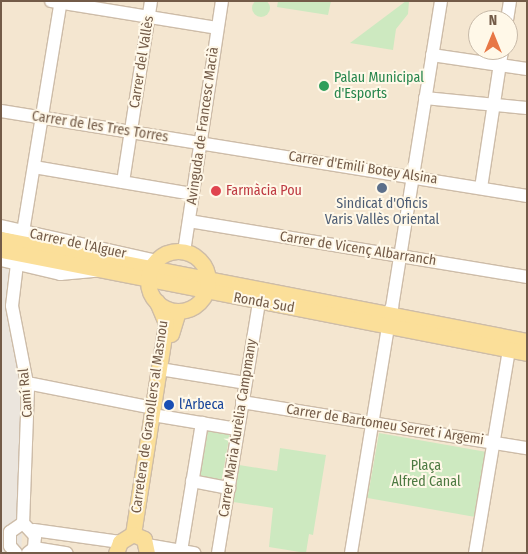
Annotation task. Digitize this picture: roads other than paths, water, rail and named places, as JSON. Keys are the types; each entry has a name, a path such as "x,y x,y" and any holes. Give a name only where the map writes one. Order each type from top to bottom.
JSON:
{"main road":[{"name":"Ronda Sud","path":"1,238 151,271 259,302 527,341"},
{"name":"Ronda Sud","path":"1,250 96,271 151,271"},
{"path":"151,271 166,253 184,252 200,260 207,287 194,306 178,311 157,302"},
{"name":"Carretera de Granollers al Masnou","path":"134,544 156,412 166,323 157,302 151,271"},
{"name":"Ronda Sud","path":"207,287 387,321 527,353"},
{"name":"Carretera de Granollers al Masnou","path":"156,412 178,311"}],"street":[{"name":"Carrer del Vallès","path":"123,182 151,1"},
{"name":"Avinguda de Francesc Macià","path":"184,252 222,1"},
{"path":"351,553 373,424 387,321 441,1"},
{"path":"22,232 42,118 58,2 217,28"},
{"path":"432,54 527,69"},
{"path":"481,188 501,60"},
{"path":"426,98 527,108"},
{"name":"Carrer de les Tres Torres","path":"1,112 200,142"},
{"name":"Carrer d'Emili Botey Alsina","path":"200,142 412,175 527,196"},
{"path":"34,167 192,194"},
{"name":"Carrer de Vicenç Albarranch","path":"189,221 527,277"},
{"name":"Carrer de l'Alguer","path":"1,226 151,271"},
{"path":"1,260 60,274 96,271"},
{"name":"Camí Ral","path":"17,264 12,306 27,383 18,526"},
{"name":"Carrer Maria Aurèlia Campmany","path":"218,553 259,302"},
{"path":"475,553 509,350"},
{"path":"166,370 245,383"},
{"path":"27,383 202,423 237,429"},
{"name":"Carrer de Bartomeu Serret i Argemi","path":"242,402 527,448"},
{"path":"18,526 187,552 192,481 202,423"},
{"path":"192,481 229,488"},
{"path":"9,548 18,526"},
{"path":"18,526 31,550 66,553"}],"place":[{"name":"Palau Municipal d'Esports","path":"324,86"},
{"name":"Sindicat d'Oficis Varis Vallès Oriental","path":"382,188"},
{"name":"Farmàcia Pou","path":"216,191"},
{"name":"l'Arbeca","path":"169,405"}],"park label":[{"name":"Plaça Alfred Canal","path":"426,474"}]}
